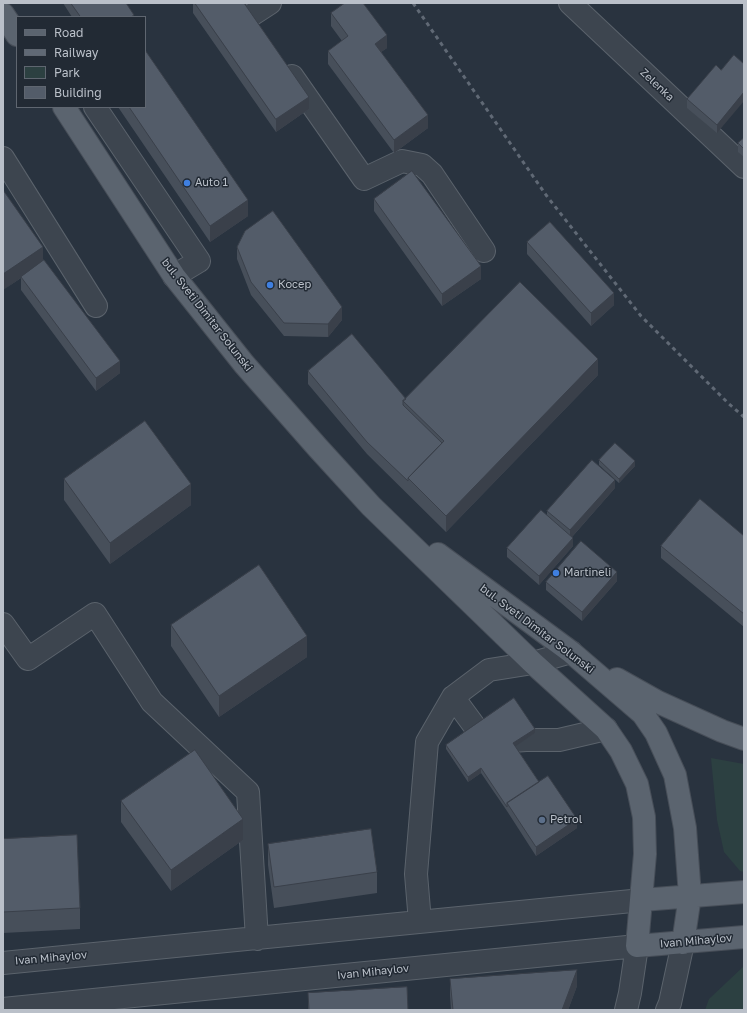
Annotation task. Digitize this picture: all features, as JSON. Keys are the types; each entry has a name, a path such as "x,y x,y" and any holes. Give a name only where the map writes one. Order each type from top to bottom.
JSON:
{"main road":[{"path":"3,14 16,34"},
{"name":"bul. Sveti Dimitar Solunski","path":"65,108 174,276 244,364 318,448 372,506 533,662 606,728 622,751 637,784 644,817 645,854 642,900 636,946"},
{"name":"bul. Sveti Dimitar Solunski","path":"372,506 571,652 642,714 656,733 675,775 685,828 690,896 683,943"},
{"path":"571,652 658,702 722,731 744,739"},
{"name":"Ivan Mihaylov","path":"642,900 744,892"},
{"name":"Ivan Mihaylov","path":"636,946 744,938"}],"street":[{"path":"250,16 270,3"},
{"name":"Zelenka","path":"570,3 744,167"},
{"path":"282,62 364,179 402,161 422,164 432,174 484,251"},
{"path":"96,108 199,260 174,276"},
{"path":"3,158 96,306"},
{"path":"3,624 28,659 95,614 152,702 248,792 258,939"},
{"path":"420,922 416,874 427,742 453,697 489,670 533,662 571,652"},
{"path":"453,697 481,735 498,742 559,740 606,728"},
{"name":"Ivan Mihaylov","path":"3,963 642,900"},
{"path":"667,1010 670,1003 683,943"},
{"path":"626,1010 630,993 636,946"},
{"name":"Ivan Mihaylov","path":"3,1009 636,946"}],"green space":[{"path":"711,758 744,764 744,872 740,871 724,852 717,820"},
{"path":"744,966 744,1010 705,1010 709,999"}],"building":[{"path":"71,3 126,3 134,15 132,16 80,16"},
{"path":"195,3 244,3 309,97 276,119"},
{"path":"345,3 363,3 387,35 375,44 428,115 394,140 328,51 348,36 331,13"},
{"path":"146,51 248,200 210,226 130,108 146,108"},
{"path":"734,55 744,64 744,92 717,125 687,99 716,65 721,70"},
{"path":"744,138 744,149 738,143"},
{"path":"412,171 481,266 442,294 374,199"},
{"path":"3,190 43,247 3,274"},
{"path":"273,211 342,307 328,324 284,323 251,282 237,247 245,231"},
{"path":"550,222 614,293 591,313 527,242"},
{"path":"44,260 120,361 96,378 21,277"},
{"path":"520,282 598,359 446,516 408,478 444,441 403,401"},
{"path":"352,334 406,399 403,401 403,405 442,443 408,478 408,481 367,442 308,371"},
{"path":"145,421 191,484 110,543 64,479"},
{"path":"615,443 635,461 619,479 599,460"},
{"path":"592,460 615,480 570,530 547,511"},
{"path":"700,499 744,536 744,614 661,546"},
{"path":"541,510 573,538 539,576 507,548"},
{"path":"581,541 617,572 582,612 546,582"},
{"path":"259,565 307,636 219,696 171,625"},
{"path":"514,698 535,729 513,743 539,782 507,803 507,807 481,768 468,777 446,745"},
{"path":"195,750 243,819 171,870 121,801"},
{"path":"548,776 577,819 536,847 507,803"},
{"path":"371,829 377,872 274,887 268,844"},
{"path":"77,835 80,908 3,912 3,839"},
{"path":"577,970 562,1010 453,1010 450,979"},
{"path":"407,987 408,1010 309,1010 308,993"}],"railway":[{"path":"413,3 546,195 641,316 728,403 744,417"}],"place":[{"name":"Auto 1","path":"187,183"},
{"name":"Косер","path":"270,285"},
{"name":"Martineli","path":"556,573"},
{"name":"Petrol","path":"542,820"}]}
